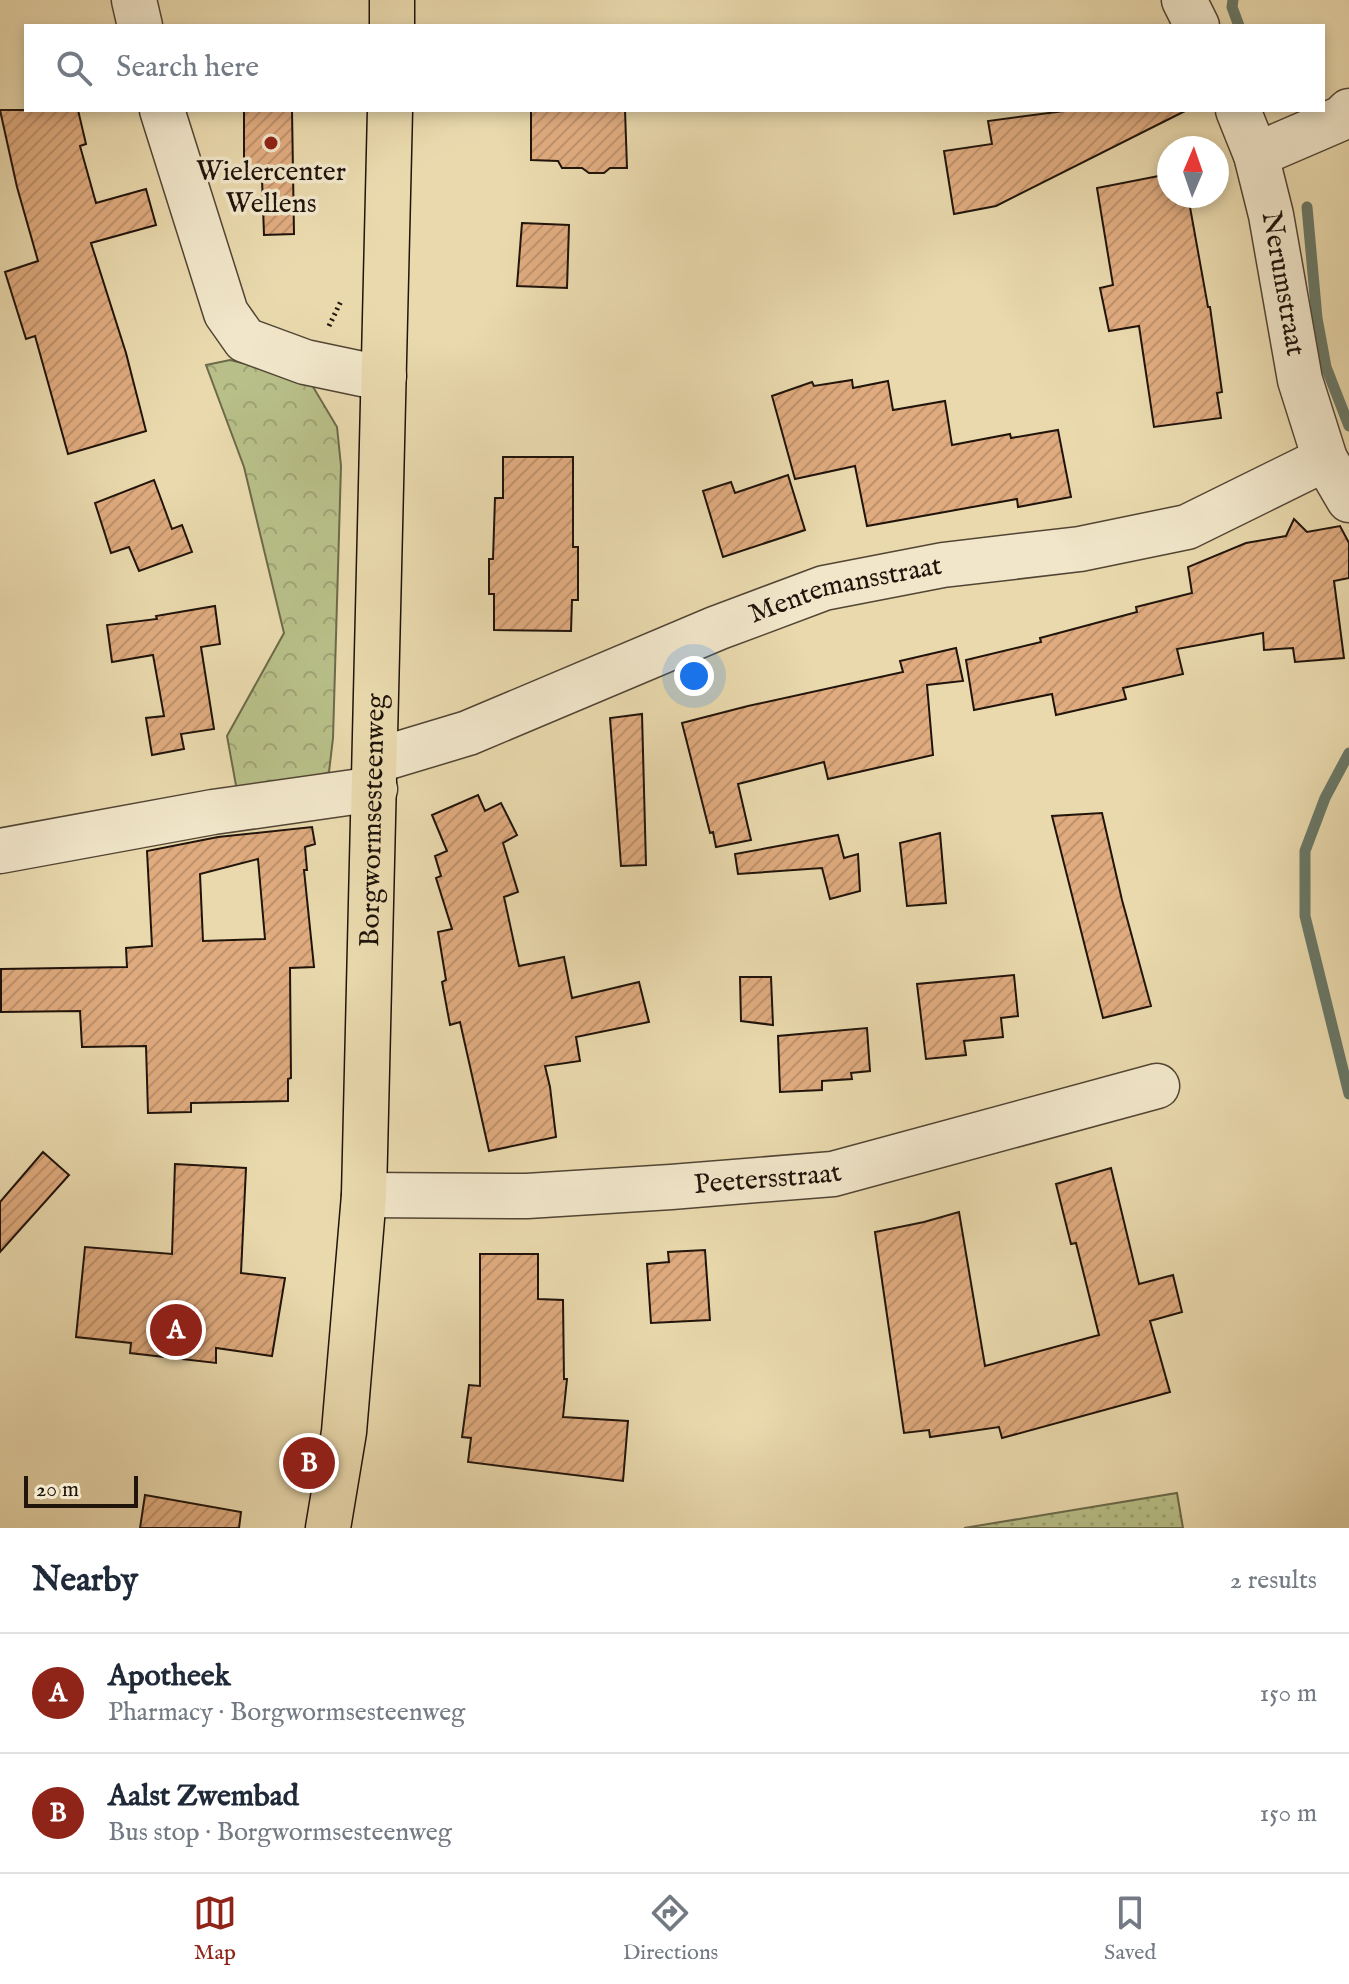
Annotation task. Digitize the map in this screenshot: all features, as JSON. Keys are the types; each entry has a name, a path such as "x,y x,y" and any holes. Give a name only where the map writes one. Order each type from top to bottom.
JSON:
{"main road":[{"path":"392,0 392,24"},
{"name":"Borgwormsesteenweg","path":"328,1528 344,1432 364,1195 390,112"}],"street":[{"path":"134,0 140,24"},
{"path":"1184,0 1196,24"},
{"path":"1256,155 1342,118 1349,111"},
{"path":"163,112 226,313 245,340 305,362 384,376"},
{"name":"Nerumstraat","path":"1239,112 1256,155 1271,215 1300,380 1325,459 1349,500"},
{"name":"Mentemansstraat","path":"0,851 213,812 375,775 717,628 824,588 943,565 1080,549 1187,527 1325,459"},
{"name":"Peetersstraat","path":"364,1195 527,1196 833,1174 1157,1086"}],"green space":[{"path":"230,360 309,380 337,427 341,466 333,738 329,772 303,786 237,791 227,736 284,633 244,467 206,365"},
{"path":"1177,1493 1183,1528 964,1528"}],"building":[{"path":"0,110 78,112 86,144 80,146 96,203 146,189 156,225 91,243 126,353 146,431 68,454 35,336 26,339 5,272 38,261"},
{"path":"244,112 292,112 294,234 264,235 262,179 244,179"},
{"path":"531,112 625,112 627,168 589,173 582,168 562,168 558,161 531,160"},
{"path":"1057,112 1183,112 996,206 954,214 944,151 992,144 988,121"},
{"path":"1157,176 1157,208 1190,208 1210,307 1222,392 1217,393 1221,418 1154,427 1139,326 1109,331 1100,288 1113,285 1097,188"},
{"path":"522,223 569,225 567,288 517,286"},
{"path":"852,380 853,388 888,381 893,410 945,401 952,445 1010,434 1011,438 1058,430 1071,497 1018,507 1017,499 867,526 855,466 795,479 772,396 812,382 814,386"},
{"path":"503,457 573,457 573,547 578,547 578,600 572,600 571,631 494,630 494,594 489,594 489,559 493,559 495,498 503,498"},
{"path":"788,475 805,530 723,557 703,491 731,482 735,493"},
{"path":"154,480 172,529 182,525 192,552 139,571 129,547 111,553 95,503"},
{"path":"1294,519 1307,532 1340,526 1349,543 1349,578 1334,581 1344,658 1295,662 1293,648 1264,650 1263,633 1177,649 1183,674 1123,688 1126,699 1056,715 1052,694 974,710 966,660 1041,642 1040,638 1137,612 1136,607 1192,593 1188,567 1246,543 1286,536"},
{"path":"215,606 220,644 201,647 214,729 181,734 184,749 152,755 146,718 164,716 153,655 112,662 107,625 157,619 156,616"},
{"path":"956,648 963,681 927,685 933,755 828,779 824,762 738,784 751,840 716,847 682,723 903,672 900,661"},
{"path":"642,714 646,865 621,866 610,718"},
{"path":"478,795 485,811 501,803 517,835 503,843 518,892 504,897 519,966 564,957 572,998 639,982 649,1022 576,1037 580,1061 545,1066 556,1137 489,1151 460,1022 450,1025 442,982 446,980 438,932 452,929 436,878 441,876 435,856 447,851 432,815"},
{"path":"1102,813 1151,1006 1103,1018 1052,816"},
{"path":"312,827 315,844 305,847 307,870 304,870 314,967 290,968 291,1078 288,1079 288,1101 191,1103 191,1112 148,1113 146,1046 82,1047 80,1011 1,1012 1,969 127,967 126,948 152,946 147,851 218,837","holes":["258,859 265,939 203,941 200,874"]},
{"path":"940,833 946,903 907,906 900,843"},
{"path":"838,835 844,858 858,854 860,891 830,899 822,868 738,874 735,854"},
{"path":"1014,975 1018,1016 1001,1018 1003,1037 964,1041 966,1055 926,1059 917,984"},
{"path":"740,977 771,977 773,1025 741,1021"},
{"path":"867,1028 870,1071 851,1073 852,1079 822,1081 822,1090 780,1092 778,1036"},
{"path":"43,1152 69,1175 0,1252 0,1202"},
{"path":"175,1164 246,1168 241,1273 285,1278 272,1356 216,1348 216,1363 130,1353 131,1343 76,1337 85,1247 172,1254"},
{"path":"1111,1168 1139,1284 1173,1275 1182,1312 1150,1321 1170,1392 1002,1438 999,1427 930,1437 929,1430 904,1433 875,1232 959,1212 985,1366 1099,1335 1076,1243 1071,1244 1056,1184"},
{"path":"705,1250 710,1320 651,1323 647,1264 669,1262 668,1252"},
{"path":"480,1254 538,1254 538,1299 563,1300 564,1379 567,1379 563,1417 628,1421 623,1481 468,1462 471,1438 462,1437 469,1385 480,1386"},
{"path":"145,1495 241,1512 239,1528 140,1528"}],"waterway":[{"path":"1233,0 1232,7 1238,24"},
{"path":"1307,207 1317,318 1326,367 1349,426"},
{"path":"1349,753 1325,798 1305,851 1305,916 1349,1094"}],"place":[{"name":"Wielercenter Wellens","path":"271,143"},
{"name":"Apotheek","path":"176,1330"},
{"name":"Aalst Zwembad","path":"309,1463"}]}
